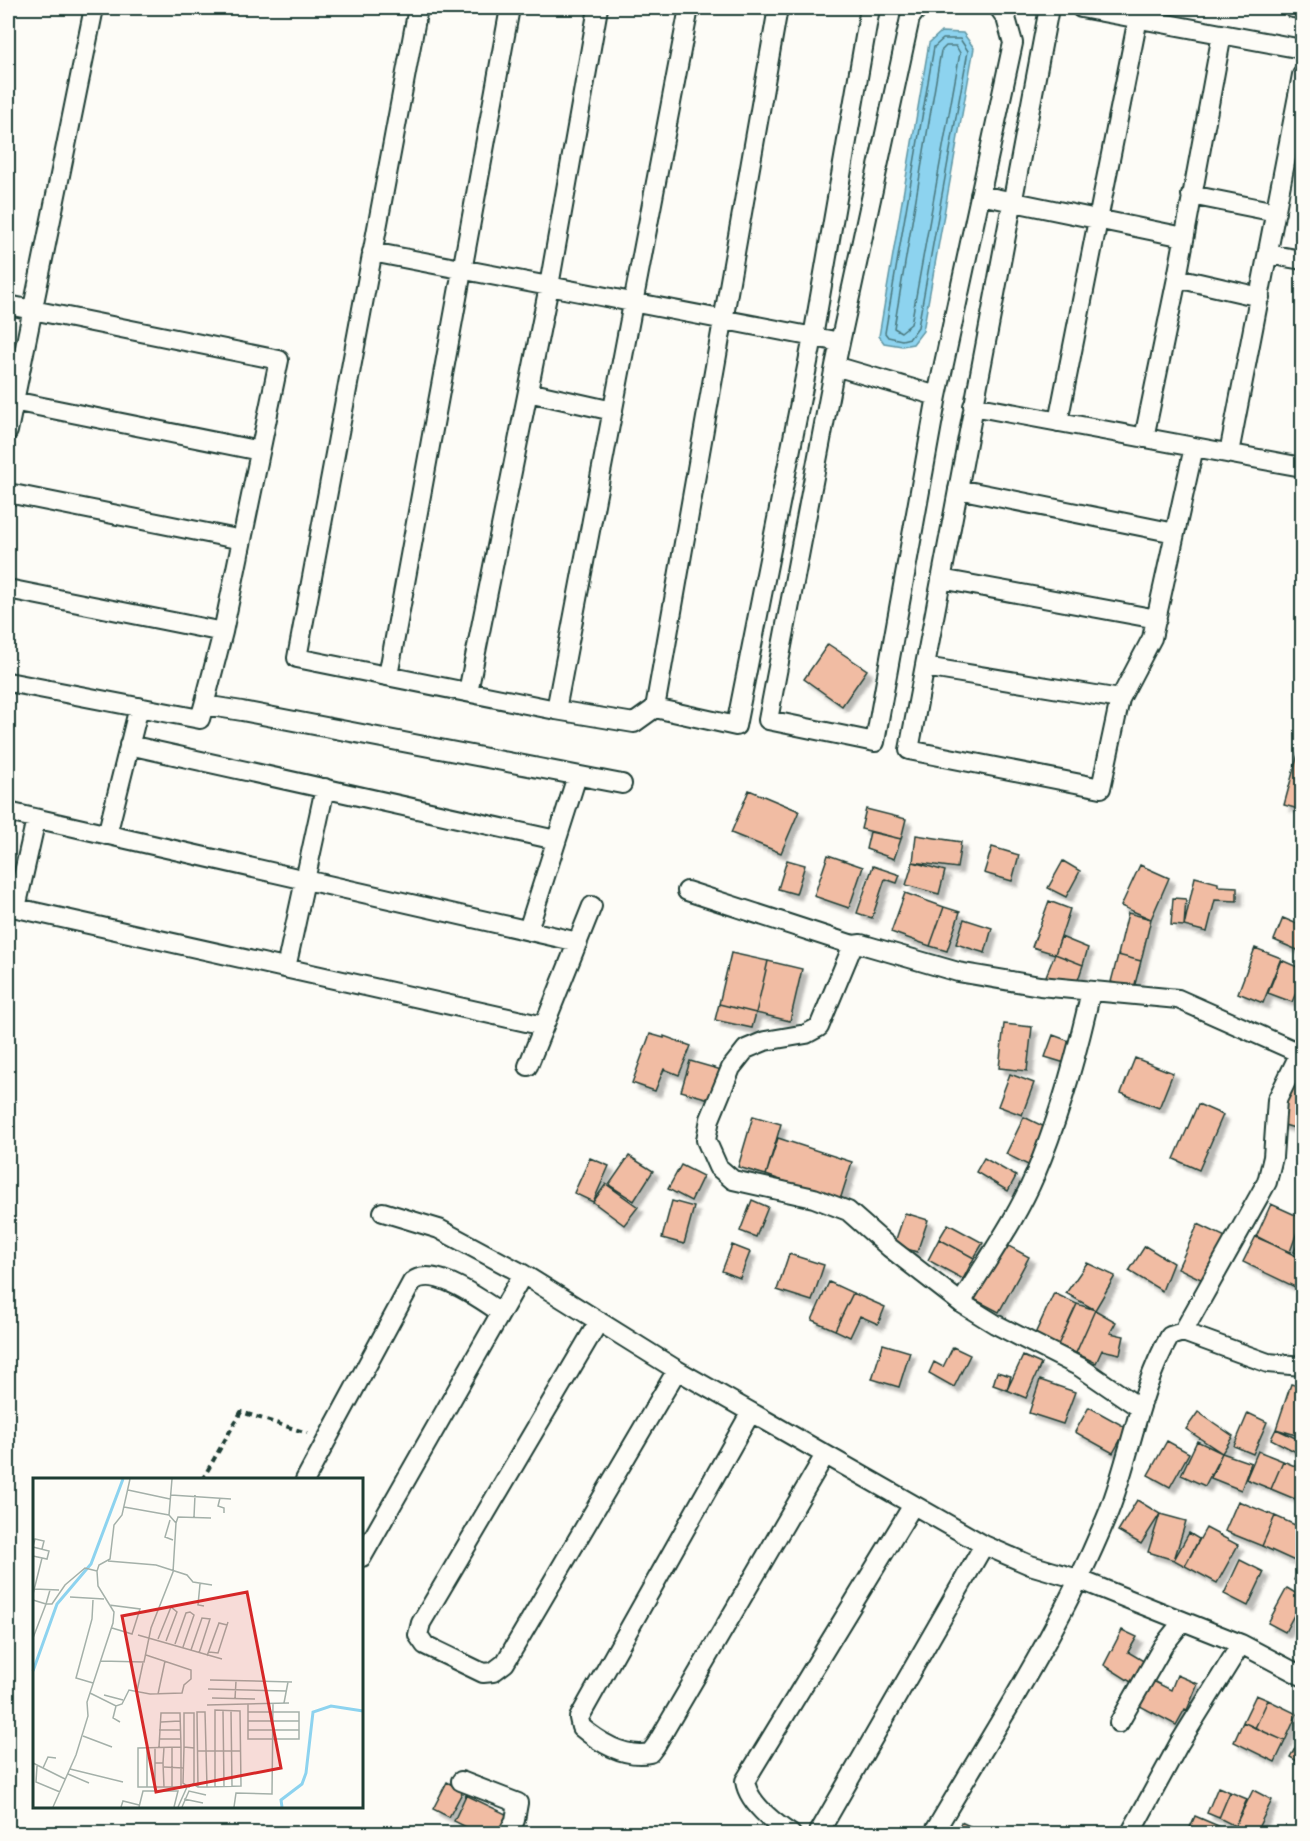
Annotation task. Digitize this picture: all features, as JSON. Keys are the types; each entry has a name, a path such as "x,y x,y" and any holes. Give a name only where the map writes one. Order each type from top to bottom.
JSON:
{"street":[{"path":"8,431 10,400 32,310 94,8"},
{"path":"418,8 297,658 556,710 634,723 655,708 778,8"},
{"path":"388,676 510,8"},
{"path":"468,692 549,286 598,8"},
{"path":"556,710 689,8"},
{"path":"655,708 736,726 813,337 870,8"},
{"path":"917,8 910,18 840,342 768,720 875,742 938,396 1013,43 1006,18 999,8"},
{"path":"1049,8 909,750 1101,788 1120,699 1152,638 1194,447"},
{"path":"1081,8 1302,49"},
{"path":"1293,8 1302,9"},
{"path":"1058,422 1138,18"},
{"path":"1144,438 1177,278 1222,34"},
{"path":"1229,453 1302,75"},
{"path":"980,195 1184,237"},
{"path":"1191,195 1276,212"},
{"path":"372,252 840,342"},
{"path":"1268,254 1302,260"},
{"path":"1177,278 1260,297"},
{"path":"8,305 279,360 223,632 200,719 8,682"},
{"path":"835,366 938,396"},
{"path":"528,392 614,411"},
{"path":"10,400 260,451"},
{"path":"973,406 1302,467"},
{"path":"958,489 1175,533"},
{"path":"8,493 242,540"},
{"path":"941,579 1157,618"},
{"path":"8,589 223,632"},
{"path":"925,667 1120,699"},
{"path":"204,705 622,784"},
{"path":"107,835 139,707"},
{"path":"129,745 556,840"},
{"path":"528,930 577,776"},
{"path":"286,968 325,789"},
{"path":"8,812 578,942"},
{"path":"36,819 12,907 544,1026"},
{"path":"687,891 853,945 861,944 958,972 1091,991 1178,999 1301,1054 1277,1100 1273,1157 1267,1182 1183,1332"},
{"path":"528,1066 592,906"},
{"path":"853,945 819,1027 806,1034 765,1041 746,1049 731,1068 710,1119 706,1140 718,1167 733,1180 814,1198 848,1211 890,1248 961,1303 995,1324 1080,1367 1140,1408"},
{"path":"961,1303 1034,1177 1055,1123 1075,1057 1091,991"},
{"path":"383,1212 439,1229 523,1274 677,1370 984,1545 1030,1565 1078,1579 1240,1644 1302,1676"},
{"path":"363,1555 523,1274"},
{"path":"306,1478 328,1440 405,1292 419,1276 428,1275 463,1288 500,1312"},
{"path":"599,1321 421,1623 418,1635 424,1645 483,1673 493,1672 505,1663 677,1370"},
{"path":"933,1833 1035,1666 1078,1579 1109,1510 1140,1408 1160,1353 1170,1336 1183,1332 1269,1363 1302,1366"},
{"path":"752,1412 579,1718 581,1727 615,1748 641,1754 650,1753 656,1745 825,1455"},
{"path":"791,1833 757,1804 746,1791 745,1781 913,1505"},
{"path":"818,1833 984,1545"},
{"path":"1119,1723 1163,1646 1183,1621"},
{"path":"1130,1833 1179,1744 1240,1644"},
{"path":"461,1781 512,1798 518,1803 515,1820 508,1833"}],"path":[{"path":"203,1478 241,1412 328,1440"}],"water":[{"path":"941,32 963,33 974,48 923,331 913,344 902,346 884,343 879,336 929,43"}],"building":[{"path":"828,644 867,670 842,706 804,679"},
{"path":"1298,754 1302,755 1302,810 1284,805"},
{"path":"749,790 799,811 781,853 731,833"},
{"path":"866,809 906,819 901,839 861,829"},
{"path":"870,832 901,839 894,859 866,849"},
{"path":"916,835 961,842 957,868 913,862"},
{"path":"992,847 1019,855 1012,881 984,873"},
{"path":"828,855 863,867 849,908 814,896"},
{"path":"787,860 805,865 796,894 778,889"},
{"path":"1063,861 1080,871 1066,897 1048,888"},
{"path":"913,862 945,871 939,894 906,885"},
{"path":"1140,865 1169,878 1151,919 1121,906"},
{"path":"873,866 900,875 897,883 885,879 872,918 857,913"},
{"path":"1195,877 1218,883 1218,886 1237,887 1237,901 1215,900 1207,932 1184,926"},
{"path":"905,893 944,907 930,946 891,932"},
{"path":"1173,898 1186,899 1184,926 1171,925"},
{"path":"1049,901 1070,909 1055,954 1032,947"},
{"path":"944,907 960,912 947,951 930,946"},
{"path":"1128,913 1151,919 1141,961 1118,955"},
{"path":"1283,918 1302,926 1302,952 1274,940"},
{"path":"964,919 992,928 985,953 956,944"},
{"path":"1061,937 1088,948 1083,965 1055,954"},
{"path":"1255,948 1281,958 1263,1003 1238,993"},
{"path":"731,953 768,961 756,1013 719,1004"},
{"path":"1055,954 1083,965 1076,986 1046,976"},
{"path":"1118,955 1141,961 1134,988 1111,982"},
{"path":"1281,960 1302,969 1302,979 1292,1002 1268,993"},
{"path":"768,961 802,969 790,1021 756,1013"},
{"path":"719,1004 756,1013 752,1028 715,1020"},
{"path":"1004,1024 1032,1027 1027,1071 999,1068"},
{"path":"650,1034 664,1038 664,1036 691,1046 679,1075 664,1069 655,1091 632,1083"},
{"path":"1053,1035 1072,1042 1065,1063 1045,1057"},
{"path":"1135,1058 1173,1073 1159,1108 1121,1093"},
{"path":"690,1061 725,1071 716,1101 681,1091"},
{"path":"1010,1074 1034,1083 1022,1115 998,1106"},
{"path":"1286,1082 1302,1087 1302,1114 1298,1129 1274,1122"},
{"path":"1198,1104 1223,1115 1199,1170 1174,1159"},
{"path":"753,1116 781,1124 766,1175 738,1167"},
{"path":"1024,1117 1049,1129 1030,1166 1006,1154"},
{"path":"1302,1126 1302,1148 1294,1144"},
{"path":"778,1138 852,1162 840,1200 766,1175"},
{"path":"629,1156 653,1171 634,1201 609,1185"},
{"path":"590,1158 609,1166 593,1202 574,1193"},
{"path":"984,1158 1016,1176 1008,1191 976,1172"},
{"path":"681,1165 703,1176 691,1201 668,1189"},
{"path":"606,1184 638,1207 624,1225 593,1202"},
{"path":"752,1200 768,1207 756,1237 740,1231"},
{"path":"672,1201 694,1207 684,1244 662,1238"},
{"path":"1271,1204 1302,1218 1290,1252 1256,1237"},
{"path":"905,1213 928,1220 917,1252 894,1245"},
{"path":"948,1224 983,1243 974,1258 939,1239"},
{"path":"1198,1224 1232,1240 1211,1284 1178,1268"},
{"path":"1302,1235 1302,1256 1294,1252"},
{"path":"1256,1236 1302,1259 1302,1271 1295,1287 1243,1262"},
{"path":"939,1239 974,1258 963,1279 928,1260"},
{"path":"1003,1243 1029,1257 999,1312 974,1299"},
{"path":"732,1245 750,1252 740,1278 722,1271"},
{"path":"1145,1246 1173,1263 1162,1291 1129,1271"},
{"path":"789,1254 824,1265 812,1301 777,1290"},
{"path":"1087,1263 1115,1276 1095,1310 1066,1293"},
{"path":"829,1282 853,1293 835,1330 812,1320"},
{"path":"853,1293 885,1307 878,1324 860,1316 850,1337 835,1330"},
{"path":"1054,1293 1077,1304 1058,1345 1035,1334"},
{"path":"1077,1304 1095,1310 1076,1353 1058,1345"},
{"path":"1095,1310 1116,1322 1110,1333 1124,1336 1120,1354 1102,1350 1096,1363 1076,1353"},
{"path":"883,1344 910,1352 899,1387 872,1379"},
{"path":"953,1347 970,1355 954,1387 929,1373 934,1362 943,1367"},
{"path":"1023,1356 1041,1364 1026,1398 1007,1390"},
{"path":"997,1372 1011,1376 1007,1390 993,1385"},
{"path":"1040,1380 1075,1392 1063,1424 1029,1413"},
{"path":"1291,1384 1302,1387 1302,1416 1296,1435 1276,1429"},
{"path":"1089,1407 1127,1428 1113,1453 1075,1432"},
{"path":"1198,1412 1233,1436 1222,1453 1186,1429"},
{"path":"1248,1413 1267,1422 1253,1454 1234,1446"},
{"path":"1276,1429 1302,1441 1302,1455 1271,1439"},
{"path":"1167,1441 1189,1453 1170,1487 1148,1475"},
{"path":"1197,1441 1222,1453 1205,1486 1181,1475"},
{"path":"1258,1451 1283,1461 1271,1489 1246,1479"},
{"path":"1222,1453 1251,1463 1241,1490 1211,1478"},
{"path":"1283,1461 1302,1469 1302,1480 1295,1499 1271,1489"},
{"path":"1302,1480 1302,1502 1295,1499"},
{"path":"1137,1500 1160,1514 1141,1544 1118,1531"},
{"path":"1238,1501 1275,1516 1262,1546 1225,1531"},
{"path":"1160,1514 1186,1521 1174,1560 1148,1552"},
{"path":"1275,1516 1302,1528 1302,1549 1297,1562 1262,1546"},
{"path":"1206,1528 1238,1545 1217,1583 1185,1566"},
{"path":"1189,1533 1199,1539 1185,1566 1174,1560"},
{"path":"1240,1560 1264,1572 1248,1606 1224,1594"},
{"path":"1302,1563 1302,1584 1294,1580"},
{"path":"1287,1588 1302,1597 1302,1600 1285,1632 1268,1623"},
{"path":"1122,1630 1137,1637 1128,1652 1147,1663 1134,1684 1104,1665"},
{"path":"1177,1675 1198,1684 1187,1710 1185,1709 1176,1725 1140,1706 1153,1681 1171,1690"},
{"path":"1256,1695 1268,1700 1255,1728 1243,1722"},
{"path":"1268,1700 1297,1714 1285,1741 1255,1728"},
{"path":"1243,1722 1285,1741 1275,1762 1234,1742"},
{"path":"1302,1736 1302,1764 1290,1757"},
{"path":"447,1782 463,1791 449,1817 433,1809"},
{"path":"1218,1787 1230,1792 1219,1818 1207,1813"},
{"path":"1253,1790 1272,1800 1255,1834 1251,1834 1235,1826"},
{"path":"1230,1792 1247,1799 1235,1826 1219,1818"},
{"path":"466,1795 508,1815 499,1834 480,1834 454,1821"},
{"path":"1195,1816 1223,1828 1220,1834 1187,1834"},
{"path":"961,1822 974,1828 972,1834 957,1834"}]}
